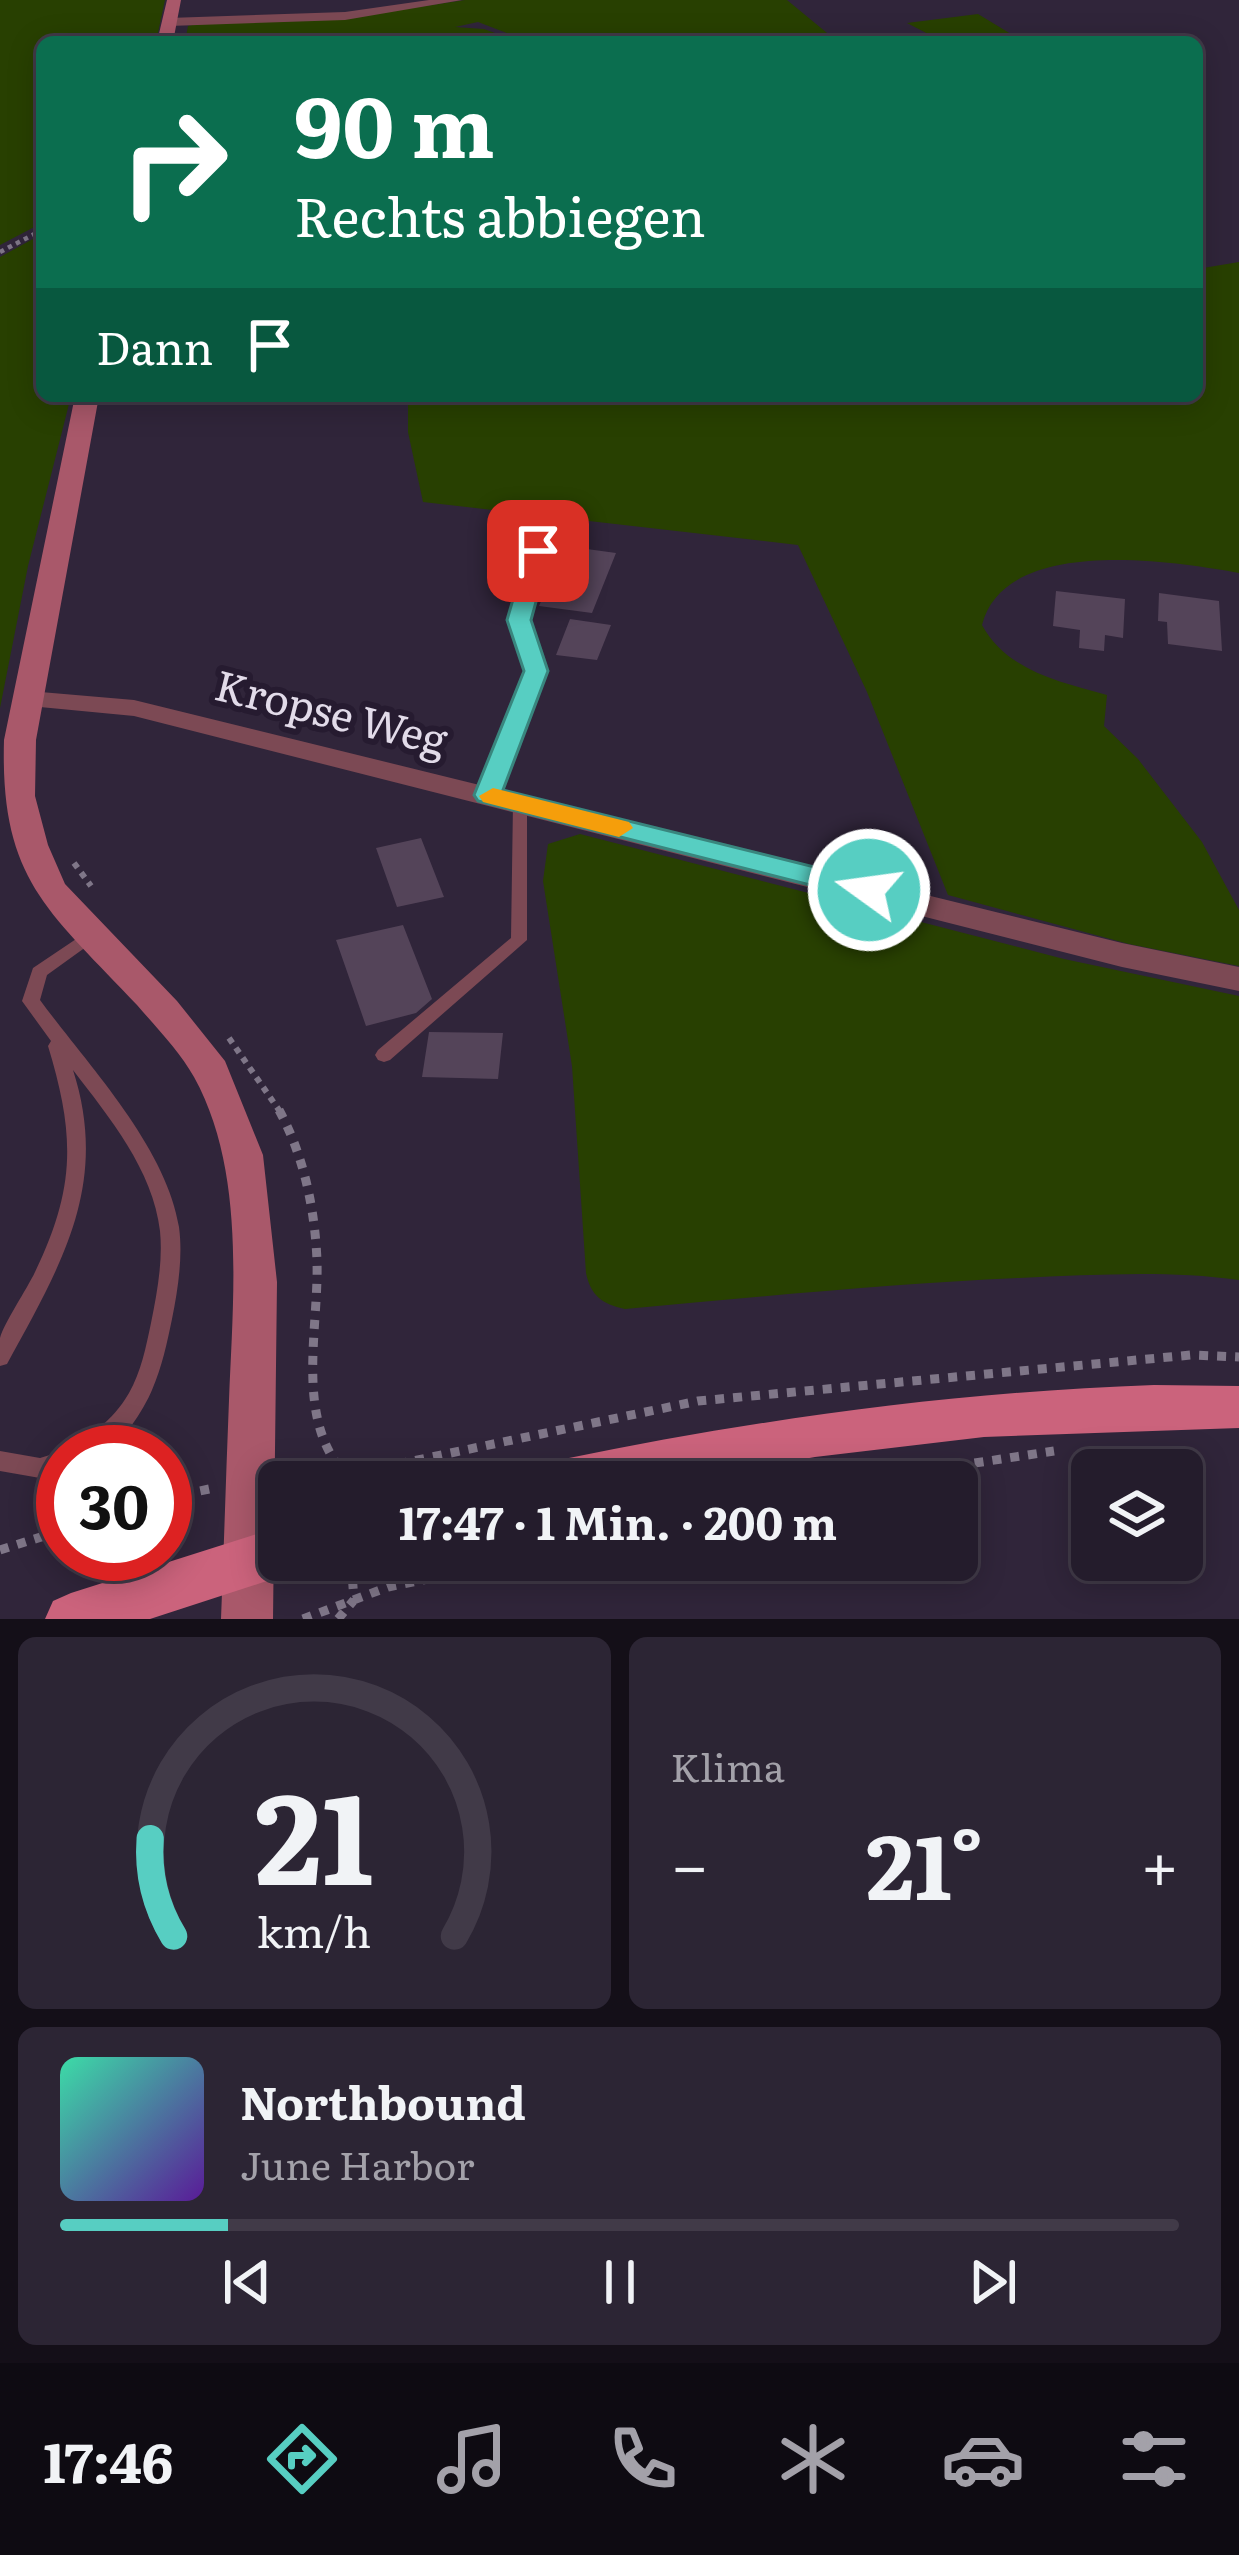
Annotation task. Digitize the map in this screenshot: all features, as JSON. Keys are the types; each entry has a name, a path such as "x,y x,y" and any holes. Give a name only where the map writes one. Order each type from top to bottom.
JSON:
{"main road":[{"path":"166,36 174,0"},
{"path":"86,402 20,740 19,796 31,845 50,890 164,1011 211,1071 243,1155 255,1282 250,1480 258,1524"},
{"path":"665,1461 752,1443 934,1420 1048,1410 1239,1407"},
{"path":"71,1619 258,1559"},
{"path":"247,1619 258,1579"}],"street":[{"path":"169,22 350,15 456,0"},
{"name":"Kropse Weg","path":"29,699 134,708 1122,955 1239,980"}],"lane":[{"path":"488,795 536,671 519,620 538,551"},
{"path":"384,1055 519,940 520,803"},
{"path":"91,935 52,961 33,984 31,1001 102,1093 166,1212 170,1240 163,1313 141,1398 121,1425"},
{"path":"0,1357 57,1255 74,1196 80,1148 77,1105 52,1032"},
{"path":"0,1461 36,1467"}],"path":[{"path":"0,252 36,233"},
{"path":"428,1461 698,1401 1191,1354 1239,1358"},
{"path":"978,1463 1063,1450"},
{"path":"192,1492 250,1480"},
{"path":"0,1550 36,1539"},
{"path":"338,1619 354,1600 353,1581"},
{"path":"303,1619 388,1587 418,1581"}],"green space":[{"path":"0,0 165,0 157,36 36,36 36,226 0,245"},
{"path":"465,0 787,0 831,36 514,36 478,22 455,27 503,36 186,36 188,26 201,23 365,15"},
{"path":"978,14 1014,36 932,36 907,23"},
{"path":"36,237 36,402 69,402 28,566 0,708 0,257"},
{"path":"1239,262 1239,573 1134,560 1056,566 1022,577 997,596 982,625 1005,654 1020,664 1107,695 1104,726 1138,759 1202,842 1239,910 1239,966 1129,944 948,895 867,692 798,545 423,502 408,432 408,403 414,402 1203,402 1203,268"},
{"path":"580,834 1064,959 1239,996 1239,1280 1102,1275 920,1284 625,1309 604,1301 594,1293 586,1273 572,1066 543,881 548,844"}],"building":[{"path":"565,546 616,553 592,613 539,606"},
{"path":"1056,591 1125,599 1123,638 1105,635 1104,651 1079,648 1080,630 1053,626"},
{"path":"1159,593 1219,601 1222,651 1168,644 1167,622 1158,621"},
{"path":"570,619 611,625 597,660 556,655"},
{"path":"421,838 444,897 397,907 376,848"},
{"path":"403,925 432,999 416,1013 366,1026 336,940"},
{"path":"429,1032 503,1033 498,1079 422,1077"}],"slow traffic":[{"path":"493,796 619,828"}],"route":[{"path":"538,551 519,620 536,671 488,795 869,890"}]}
